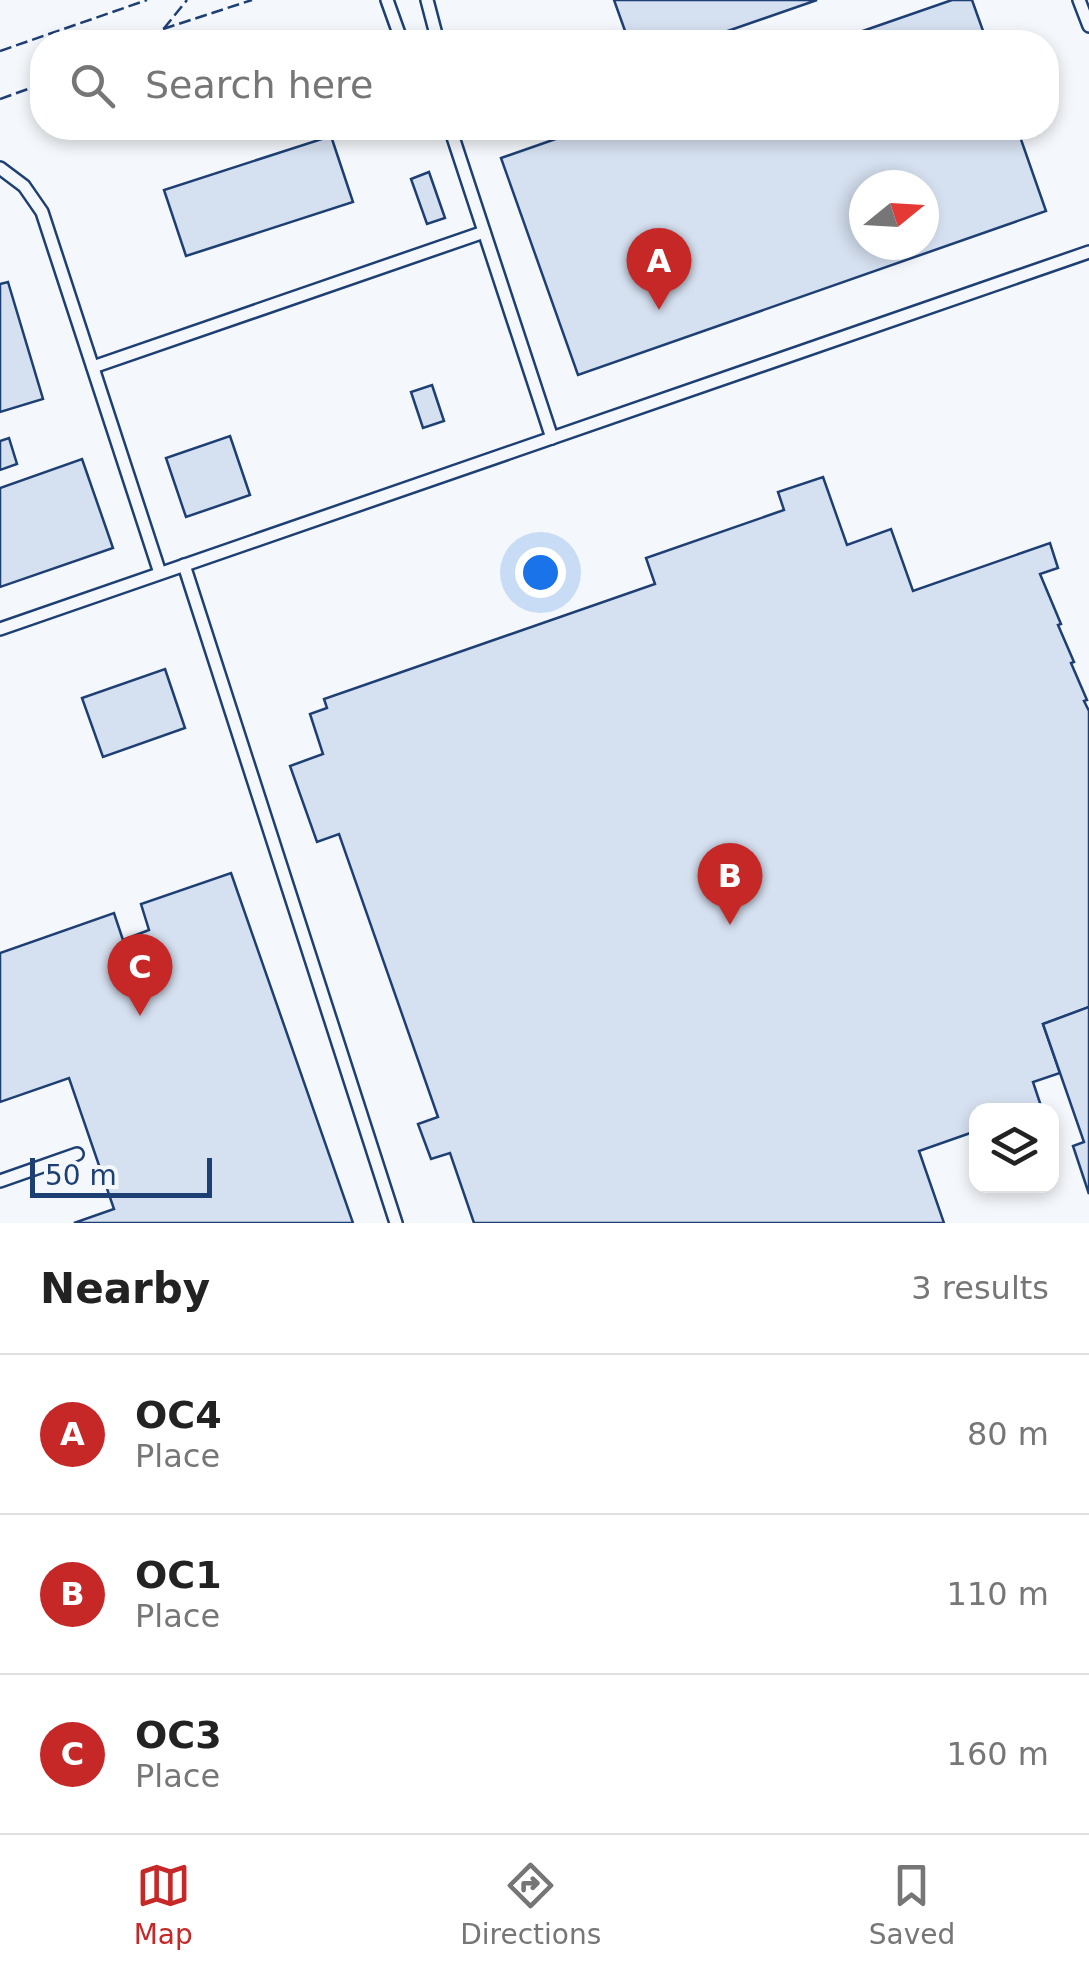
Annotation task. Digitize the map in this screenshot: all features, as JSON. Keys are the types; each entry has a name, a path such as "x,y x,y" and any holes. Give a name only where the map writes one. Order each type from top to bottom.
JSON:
{"lane":[{"path":"387,0 398,30"},
{"path":"426,0 435,30"},
{"path":"1079,0 1089,26"},
{"path":"454,140 552,438"},
{"path":"0,168 24,186 42,212 160,573"},
{"path":"93,367 484,232"},
{"path":"0,629 1089,252"},
{"path":"184,566 396,1223"},
{"path":"0,1181 77,1154"}],"building":[{"path":"614,0 817,0 731,30 625,30"},
{"path":"952,0 972,0 983,30 866,30"},
{"path":"319,140 332,140 353,202 186,256 164,190"},
{"path":"553,140 1021,140 1046,211 939,248 939,170 849,170 849,260 906,260 578,375 501,158"},
{"path":"429,172 445,218 427,224 411,179"},
{"path":"8,282 43,399 0,412 0,284"},
{"path":"432,385 444,421 423,428 411,392"},
{"path":"230,436 250,495 186,517 166,458"},
{"path":"9,438 17,464 0,470 0,441"},
{"path":"82,459 113,548 0,587 0,488"},
{"path":"823,477 847,545 891,529 913,591 1050,543 1058,568 1040,574 1089,711 1089,1007 1043,1024 1060,1073 1033,1082 1040,1103 969,1103 969,1133 919,1151 944,1223 474,1223 450,1153 431,1159 418,1124 438,1117 339,834 317,842 290,766 323,754 310,714 327,708 324,699 655,584 646,558 784,510 778,492"},
{"path":"165,669 185,728 103,757 82,698"},
{"path":"231,873 353,1223 74,1223 114,1209 69,1078 0,1102 0,953 114,913 123,940 149,930 141,904"},
{"path":"1089,1007 1089,1194 1073,1146 1084,1142 1043,1024"}],"fence":[{"path":"61,30 147,0"},
{"path":"163,30 187,0"},
{"path":"163,29 252,0"},
{"path":"0,51 30,41"},
{"path":"0,99 30,88"}],"place":[{"name":"OC4","path":"659,310"},
{"name":"OC1","path":"730,925"},
{"name":"OC3","path":"140,1016"}]}
